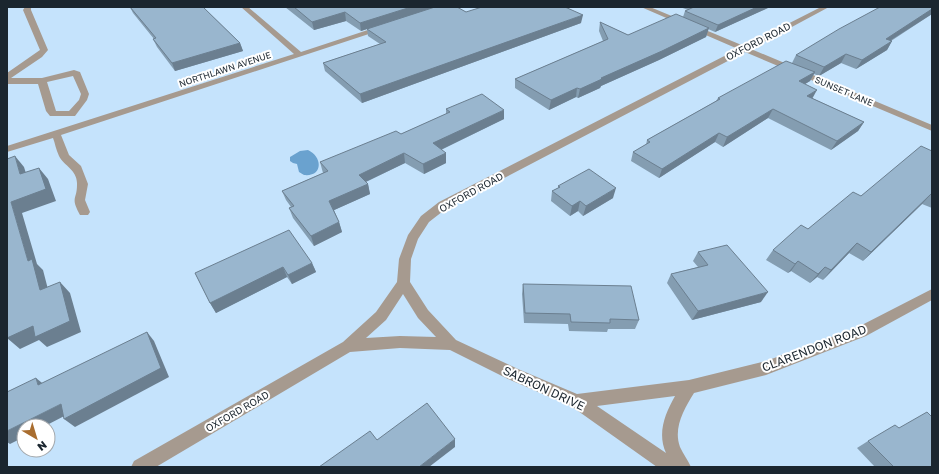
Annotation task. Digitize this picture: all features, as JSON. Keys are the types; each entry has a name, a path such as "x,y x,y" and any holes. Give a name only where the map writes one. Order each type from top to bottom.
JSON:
{"street":[{"path":"7,77 39,56 44,50 27,10 28,7"},
{"path":"244,7 300,55"},
{"name":"SUNSET LANE","path":"644,7 932,128"},
{"name":"OXFORD ROAD","path":"140,467 348,346 381,316 403,283 405,259 412,238 425,219 443,205 744,48 826,7"},
{"name":"NORTHLAWN AVENUE","path":"7,149 390,26"},
{"path":"7,81 42,81 70,74 77,74 85,94 83,100 72,114"},
{"path":"42,81 53,114 72,114"},
{"path":"72,114 78,127"},
{"path":"56,134 64,156 77,168 83,184 79,200 84,212"},
{"name":"SABRON DRIVE","path":"403,283 423,314 451,344 513,374 577,401 671,467"},
{"name":"CLARENDON ROAD","path":"577,401 689,386 766,368 854,334 932,294"},
{"name":"SABRON DRIVE","path":"348,346 400,342 451,344"},
{"path":"682,467 672,447 670,426 676,407 689,386"}],"water":[{"path":"308,150 316,157 319,166 315,173 304,175 299,172 297,164 290,161 290,157 300,151"}],"building":[{"path":"130,7 203,7 240,43 172,63 153,39 156,38"},
{"path":"294,7 411,7 360,23 345,12 312,22"},
{"path":"435,7 457,7 466,12 482,7 565,7 583,15 360,94 323,63 386,42 367,29"},
{"path":"694,7 757,7 718,25 685,11"},
{"path":"880,7 932,7 932,9 886,39 892,41 862,60 846,54 824,67 796,55 839,29"},
{"path":"676,14 709,28 601,78 602,79 551,100 515,79 608,39 600,22 628,35"},
{"path":"786,61 815,72 799,81 817,90 807,96 864,122 837,141 773,109 727,137 719,133 662,169 633,152 650,142 647,140 720,99 718,98"},
{"path":"482,94 504,110 433,143 446,153 423,164 404,153 359,175 368,184 329,201 339,222 311,236 289,208 294,206 282,191 328,171 320,162 396,131 401,134 450,112 446,109"},
{"path":"921,146 932,151 932,194 871,252 857,243 831,270 825,267 818,274 798,261 795,264 773,250 801,225 808,229 853,192 861,196"},
{"path":"15,156 20,174 39,168 46,189 11,202 28,261 32,259 40,290 60,282 70,321 35,337 33,326 7,338 7,159"},
{"path":"589,169 616,188 586,206 580,201 572,206 552,191 560,187 558,186"},
{"path":"289,230 312,263 288,275 283,267 210,303 195,273"},
{"path":"727,245 768,292 698,311 671,274 708,265 698,252"},
{"path":"523,284 631,286 639,320 610,319 610,323 571,322 570,314 525,313"},
{"path":"147,332 161,368 64,419 61,404 33,418 16,418 16,426 7,431 7,392 36,378 38,385"},
{"path":"427,403 455,439 419,467 319,467 370,431 377,440"},
{"path":"927,412 932,417 932,467 894,467 868,441 895,425 899,428"}]}
